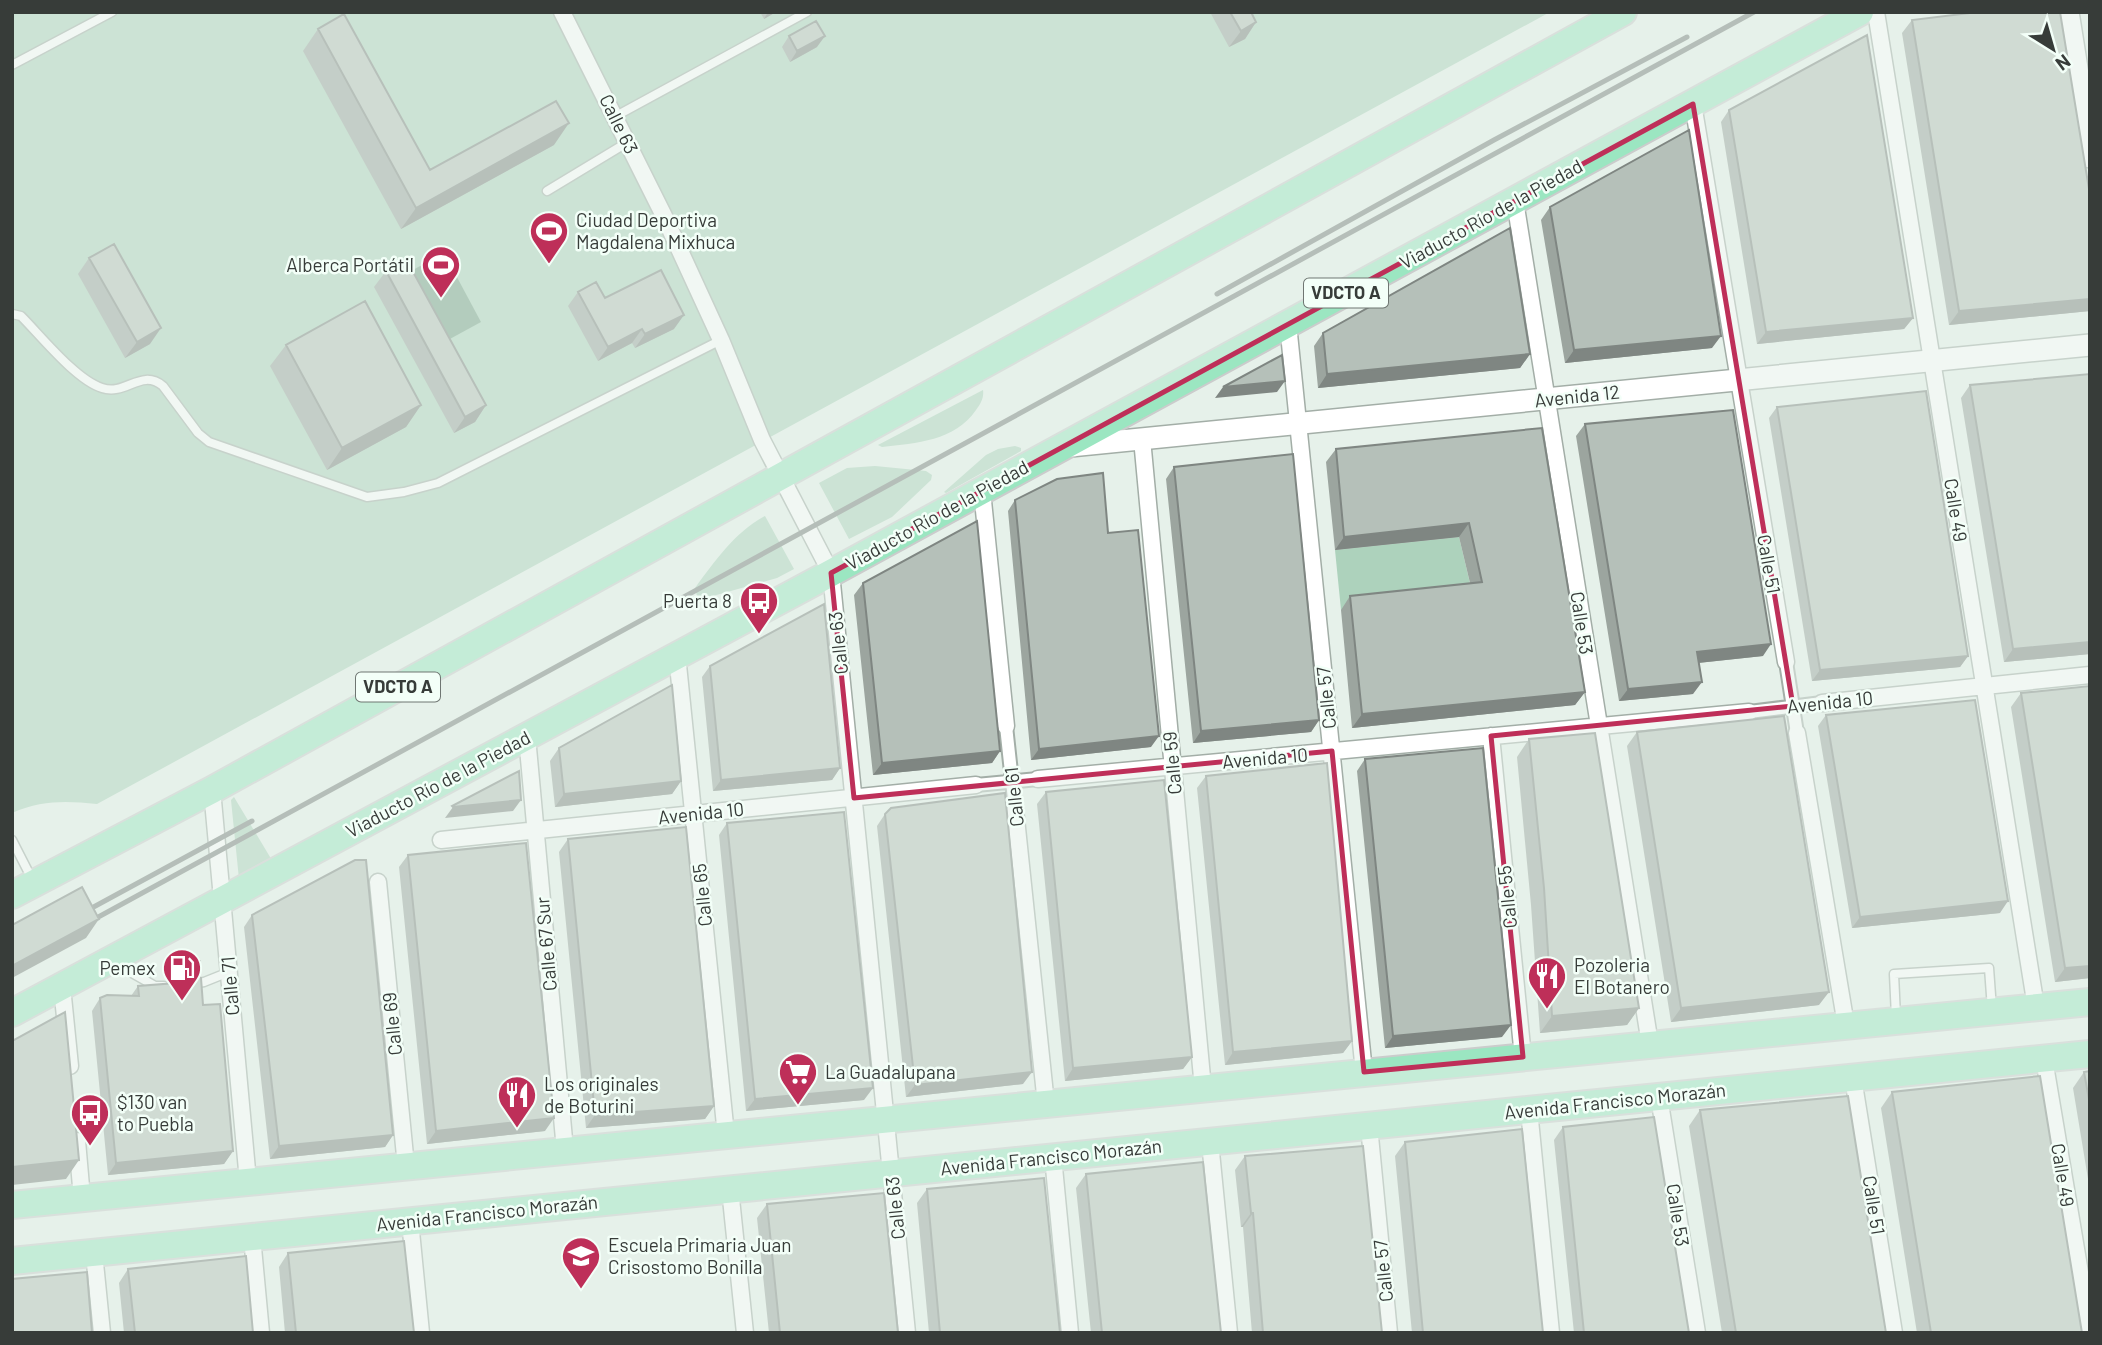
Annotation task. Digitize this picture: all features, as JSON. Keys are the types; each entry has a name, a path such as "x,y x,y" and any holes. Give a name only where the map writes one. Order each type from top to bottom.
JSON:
{"main road":[{"name":"VDCTO A","path":"23,889 212,790 1623,12"},
{"name":"Viaducto Río de la Piedad","path":"12,1013 831,573 1860,12"},
{"path":"2067,12 2090,156"},
{"path":"12,1205 2090,1002"},
{"name":"Avenida Francisco Morazán","path":"12,1261 2090,1054"}],"street":[{"name":"Calle 63","path":"562,12 616,116 720,341 762,440 831,573 907,1333"},
{"name":"Calle 49","path":"1876,12 2036,1007"},
{"name":"Calle 51","path":"1693,104 1846,1025"},
{"name":"Calle 53","path":"1515,201 1650,1045"},
{"name":"Calle 57","path":"1288,324 1364,1072"},
{"name":"Avenida 12","path":"1064,446 2090,345"},
{"name":"Calle 59","path":"1142,439 1203,1088"},
{"name":"Calle 61","path":"982,491 1046,1104"},
{"name":"Calle 65","path":"677,655 726,1135"},
{"name":"Avenida 10","path":"441,840 976,785 1749,712 2090,675"},
{"name":"Calle 55","path":"1491,736 1523,1057"},
{"name":"Calle 67 Sur","path":"527,737 565,1150"},
{"name":"Calle 71","path":"212,790 248,1181"},
{"name":"Calle 69","path":"378,882 406,1166"},
{"path":"62,987 71,1079"},
{"name":"Calle 49","path":"2044,1059 2090,1332"},
{"name":"Calle 51","path":"1853,1078 1894,1333"},
{"name":"Calle 53","path":"1659,1097 1697,1333"},
{"path":"1528,1110 1551,1333"},
{"name":"Calle 57","path":"1369,1126 1390,1333"},
{"path":"76,1132 82,1198"},
{"path":"1210,1142 1229,1333"},
{"path":"1053,1157 1070,1333"},
{"path":"730,1189 745,1333"},
{"path":"410,1221 421,1333"},
{"path":"251,1237 261,1333"},
{"path":"94,1252 102,1333"}],"lane":[{"path":"12,65 112,12"},
{"path":"616,116 807,12"},
{"path":"547,191 628,142"},
{"path":"12,314 21,316 84,380 104,389 118,390 147,378 157,381 198,433 209,442 367,497 404,492 438,483 720,341"},
{"path":"12,840 23,889"},
{"path":"110,961 155,986 166,986"},
{"path":"1897,1020 1894,974 1989,968 1992,1011"},
{"path":"192,984 229,972"}],"highlighted area":[{"path":"1693,104 1793,706 1491,736 1523,1057 1364,1072 1332,751 854,798 831,573"}],"shaded area":[{"name":"Ciudad Deportiva Magdalena Mixhuca","path":"12,12 1550,12 97,804 54,802 12,813"},
{"name":"Alberca Portátil","path":"444,253 481,322 437,346 400,277"},
{"path":"983,390 982,400 976,410 957,428 946,434 908,444 882,447 878,445"},
{"path":"1015,446 1021,448 1021,451 944,492 986,455 998,449"},
{"path":"875,466 926,471 932,475 931,480 892,517 849,539 819,483 847,468"},
{"path":"765,516 794,569 777,578 702,599 697,596 695,588 726,548 744,530"},
{"path":"1459,537 1473,596 1341,610 1335,550"},
{"path":"234,797 273,862 239,879 231,800"}],"building":[{"path":"1230,12 1251,12 1256,22 1241,31"},
{"path":"1978,12 2060,12 2090,195 2090,299 1959,311 1912,20"},
{"path":"344,14 430,170 556,101 569,123 416,208 318,29"},
{"path":"816,21 825,36 797,51 789,36"},
{"path":"1867,35 1913,318 1766,332 1729,110"},
{"path":"1689,130 1721,336 1574,350 1550,207"},
{"path":"1510,228 1530,354 1327,374 1323,333"},
{"path":"114,244 161,328 137,342 89,258"},
{"path":"406,259 486,405 465,417 386,271"},
{"path":"661,270 684,315 645,334 642,329 608,347 578,292 596,282 605,298"},
{"path":"365,301 421,405 342,448 286,345"},
{"path":"1282,355 1285,381 1223,387"},
{"path":"2090,374 2090,642 2013,649 1970,385"},
{"path":"1926,391 1968,656 1820,670 1777,407"},
{"path":"1733,410 1771,644 1697,652 1702,682 1628,689 1585,424"},
{"path":"1542,428 1585,692 1362,714 1350,596 1482,582 1469,523 1344,537 1336,449"},
{"path":"1293,454 1319,720 1201,731 1174,467"},
{"path":"1103,473 1108,533 1138,530 1159,736 1039,749 1015,500 1057,479"},
{"path":"977,521 1000,751 882,763 863,583"},
{"path":"824,604 840,768 721,780 710,666"},
{"path":"672,685 681,781 564,794 559,748"},
{"path":"2090,686 2090,966 2065,968 2021,693"},
{"path":"1975,700 2008,901 1860,917 1826,715"},
{"path":"1784,716 1829,992 1681,1008 1637,732"},
{"path":"1595,733 1639,1008 1552,1016 1544,888 1529,739"},
{"path":"1483,748 1511,1025 1393,1036 1365,759"},
{"path":"1327,763 1352,1041 1233,1052 1206,776"},
{"path":"519,771 521,800 452,806"},
{"path":"1164,780 1192,1057 1073,1068 1046,792"},
{"path":"1005,793 1032,1072 915,1085 885,814 891,808"},
{"path":"844,812 873,1088 755,1099 727,823"},
{"path":"686,827 714,1106 595,1115 568,839"},
{"path":"526,843 554,1118 436,1131 408,855"},
{"path":"355,860 366,860 393,1135 279,1146 252,915"},
{"path":"82,887 99,919 12,966 12,925"},
{"path":"200,961 194,972 201,978 203,1005 220,1004 233,1151 116,1163 100,998 107,995 139,996 138,986 176,983 175,980 181,973 174,967 174,963"},
{"path":"65,1012 79,1160 12,1167 12,1041"},
{"path":"2090,1071 2090,1105 2084,1072"},
{"path":"2040,1076 2082,1333 1931,1333 1892,1092"},
{"path":"1848,1096 1886,1333 1736,1333 1700,1110"},
{"path":"1654,1117 1689,1333 1584,1333 1563,1127"},
{"path":"1522,1129 1543,1333 1423,1333 1405,1142"},
{"path":"1363,1146 1382,1333 1263,1333 1253,1213 1245,1156"},
{"path":"1203,1162 1221,1333 1102,1333 1086,1174"},
{"path":"1044,1178 1060,1333 940,1333 927,1189"},
{"path":"884,1193 898,1333 780,1333 767,1204"},
{"path":"404,1241 414,1333 296,1333 288,1253"},
{"path":"246,1256 253,1333 135,1333 128,1269"},
{"path":"87,1272 92,1333 12,1333 12,1279"}],"railway":[{"path":"80,927 1754,12"},
{"path":"1217,294 1494,140 1687,37"},
{"path":"77,916 252,821"}],"place":[{"name":"Ciudad Deportiva Magdalena Mixhuca","path":"549,265"},
{"name":"Alberca Portátil","path":"441,299"},
{"name":"Puerta 8","path":"759,635"},
{"name":"Pemex","path":"182,1002"},
{"name":"Pozoleria El Botanero","path":"1547,1010"},
{"name":"La Guadalupana","path":"798,1106"},
{"name":"Los originales de Boturini","path":"517,1129"},
{"name":"$130 van to Puebla","path":"90,1147"},
{"name":"Escuela Primaria Juan Crisostomo Bonilla","path":"581,1290"}]}
